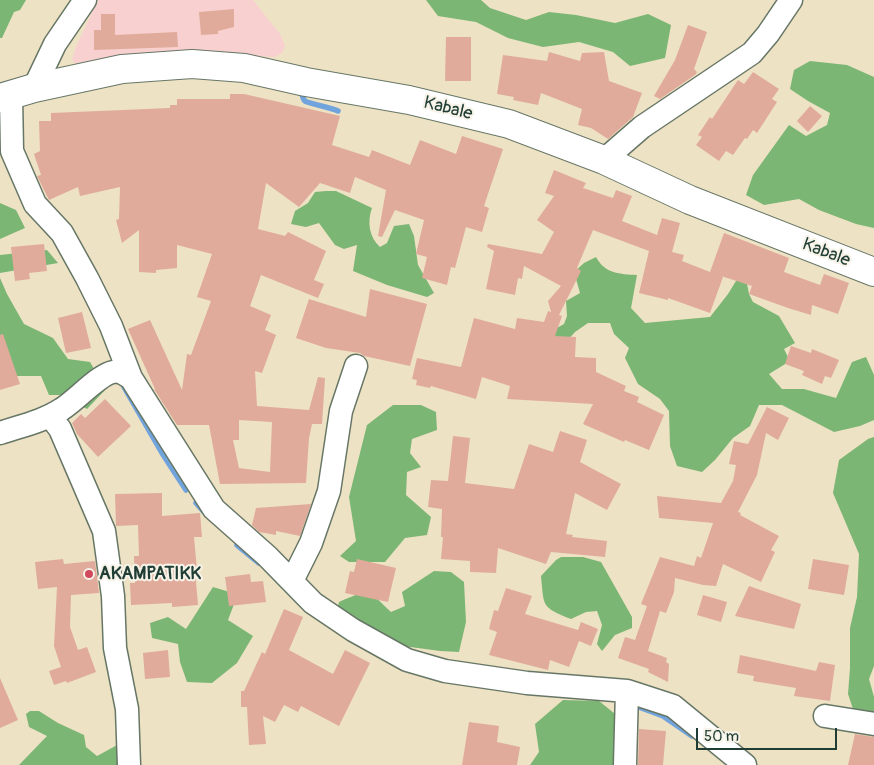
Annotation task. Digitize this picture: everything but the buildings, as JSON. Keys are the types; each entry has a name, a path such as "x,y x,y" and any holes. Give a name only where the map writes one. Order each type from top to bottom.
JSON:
{"street":[{"path":"85,0 55,44 15,94 12,151 35,204 62,233 88,278 111,326 131,378 214,509 267,556 313,603 353,630 407,660 445,671 509,681 626,691 673,706 745,765"},
{"path":"604,160 642,127 752,53 768,34 791,0"},
{"name":"Kabale","path":"15,94 122,69 192,64 244,68 306,82 410,100 509,124 604,160 690,200 874,272"},
{"path":"292,581 311,543 329,492 341,411 356,366"},
{"path":"0,432 50,416 63,409 112,372 121,372 131,378"},
{"path":"50,416 60,429 104,531 113,596 115,648 126,709 129,765"},
{"path":"625,765 626,691"},
{"path":"825,716 874,724"}],"shaded area":[{"path":"98,0 253,0 280,34 285,45 282,53 275,57 215,54 76,66 72,59 76,47"}],"green space":[{"path":"0,0 26,0 20,10 14,12 2,38 0,38"},
{"path":"426,0 481,0 490,8 526,20 549,12 615,23 648,14 671,25 665,58 630,66 613,52 579,42 543,47 508,38 476,22 438,16"},
{"path":"810,61 847,65 874,77 874,228 856,224 819,210 799,199 764,205 746,195 753,175 789,125 806,136 827,125 830,113 790,89 794,70"},
{"path":"336,191 372,208 370,219 371,234 380,247 387,243 394,226 409,224 414,236 418,265 434,293 427,297 387,285 353,271 357,245 344,249 335,245 319,223 306,227 291,224 295,211 308,203 315,192"},
{"path":"0,203 16,210 25,228 0,239"},
{"path":"47,250 58,263 0,273 0,255"},
{"path":"596,257 608,270 637,275 631,308 645,323 710,317 728,294 744,268 749,294 753,302 779,316 795,343 784,349 790,361 769,374 782,389 804,389 836,398 852,362 866,357 874,375 874,420 860,426 834,432 782,405 759,405 750,426 733,438 715,460 702,472 677,466 670,446 669,411 660,399 638,384 625,358 629,348 614,334 610,323 588,323 575,332 566,342 554,336 555,329 564,324 567,316 566,301 580,293 574,272 584,263"},
{"path":"0,278 24,324 53,338 68,359 90,362 106,389 87,409 61,395 49,395 41,376 14,376 0,381"},
{"path":"393,405 421,405 436,412 437,430 412,439 410,453 421,467 407,472 406,495 431,517 427,535 405,538 385,562 349,562 340,556 356,541 349,497 367,425"},
{"path":"874,437 874,666 869,679 874,697 874,716 854,712 848,694 850,628 857,597 859,554 833,493 839,460 868,439"},
{"path":"561,557 583,557 601,562 632,617 632,628 615,635 602,651 597,644 602,625 597,611 586,612 571,619 554,612 546,605 541,576"},
{"path":"434,571 451,572 464,582 466,622 459,652 403,646 362,649 344,636 337,611 339,602 358,594 368,593 391,612 405,606 402,592"},
{"path":"213,587 233,593 236,599 228,620 253,636 237,663 212,683 187,682 180,662 178,644 152,638 150,623 168,617 186,629"},
{"path":"563,700 599,701 630,726 632,765 530,765 539,752 535,724"},
{"path":"30,711 39,711 58,723 84,735 86,747 97,756 119,744 141,754 141,765 19,765 47,736 29,727 26,714"}],"waterway":[{"path":"301,89 305,101 338,111"},
{"path":"124,387 186,490"},
{"path":"196,503 204,512"},
{"path":"237,545 259,563"},
{"path":"636,706 663,716 692,736"}],"place":[{"name":"AKAMPATIKK","path":"89,574"}]}
